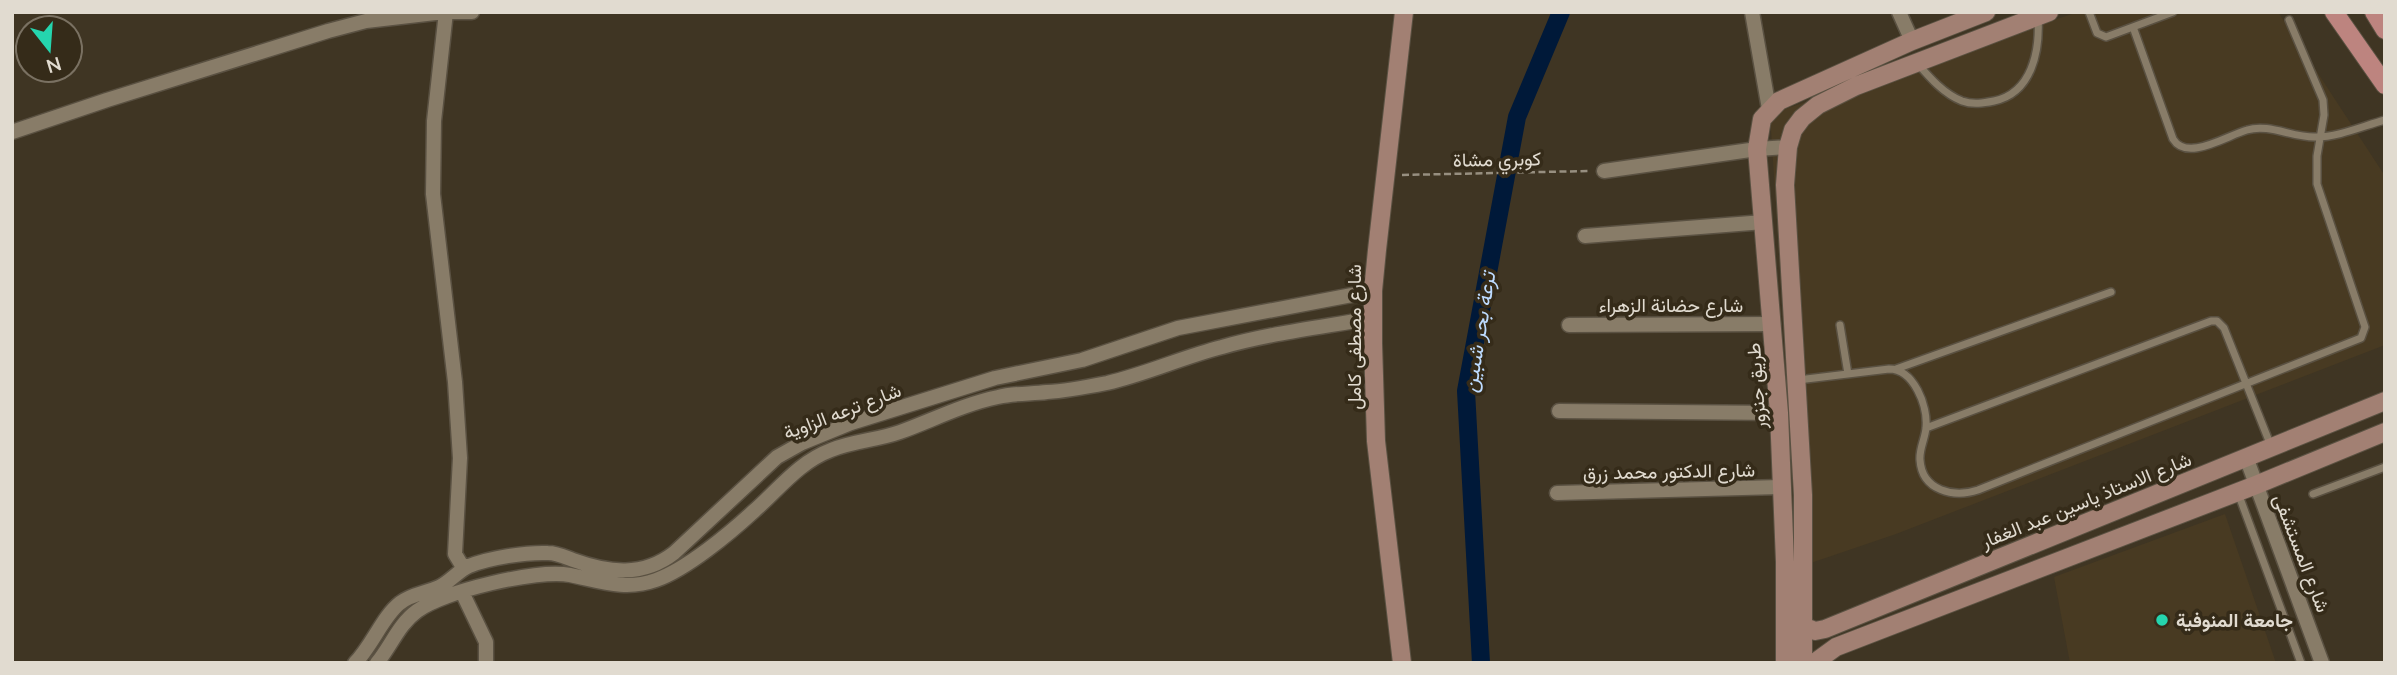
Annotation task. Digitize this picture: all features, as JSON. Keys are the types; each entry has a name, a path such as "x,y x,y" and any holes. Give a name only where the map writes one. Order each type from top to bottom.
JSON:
{"main road":[{"name":"شارع مصطفى كامل","path":"1402,663 1376,441 1373,291 1404,12"},
{"path":"1769,109 1790,95 1912,41 1986,12"},
{"path":"2334,12 2385,85"},
{"path":"2374,12 2385,30"},
{"path":"1803,663 1803,495 1785,185 1790,139 1802,118 1836,94 2043,15"},
{"name":"طريق جنزور","path":"1769,109 1762,119 1757,149 1779,413 1785,663"},
{"name":"شارع الاستاذ ياسين عبد الغفار","path":"1803,626 1815,631 1825,629 2385,401"},
{"path":"1814,663 1836,648 2385,432"},
{"path":"2091,521 2101,545"}],"street":[{"path":"447,12 435,110 433,194 455,382 459,445 455,554 461,564 467,567"},
{"path":"12,132 107,100 366,21 471,12"},
{"path":"1752,12 1769,109"},
{"path":"1899,12 1912,41"},
{"path":"1604,171 1757,149 1790,139"},
{"path":"1585,236 1764,222"},
{"name":"شارع ترعه الزاوية","path":"355,663 368,649 397,605 410,597 446,584 467,567 546,553 556,553 612,570 634,571 656,565 674,553 777,457 802,443 851,423 995,378 1082,360 1178,328 1373,291"},
{"name":"شارع ترعه الزاوية","path":"377,663 408,618 428,604 461,592 516,578 546,574 568,575 618,586 649,583 663,578 692,560 754,512 795,471 831,450 893,434 943,414 998,397 1094,386 1152,371 1233,344 1373,318"},
{"name":"شارع حضانة الزهراء","path":"1569,325 1773,324"},
{"path":"1559,411 1779,413"},
{"name":"شارع المستشفى","path":"2246,457 2322,663"},
{"name":"شارع الدكتور محمد زرق","path":"1557,492 1782,488"},
{"path":"461,592 482,629 486,642 486,663"}],"lane":[{"path":"2089,12 2097,33 2101,36 2109,36 2173,12"},
{"path":"1916,63 1932,80 1963,102 1982,104 2001,100 2017,90 2031,68 2043,15"},
{"path":"1896,369 1903,372 1913,384 1923,407 1926,428 1920,461 1922,472 1928,481 1946,493 1968,493 2356,341 2365,333 2365,327 2320,197 2316,170 2325,115 2323,100 2289,20"},
{"path":"2133,27 2173,139 2181,148 2194,149 2256,128 2320,137 2385,120"},
{"path":"1797,380 1896,369 2111,292"},
{"path":"1926,428 2211,321 2221,324 2272,447"},
{"path":"1840,325 1848,374"},
{"path":"2313,494 2385,467"},
{"path":"2238,492 2301,663"}],"path":[{"name":"كوبري مشاة","path":"1417,174 1578,172"}],"shaded area":[{"path":"2078,12 2278,12 2385,176 2385,345 1896,534 1799,567 1770,114"},
{"name":"جامعة المنوفية","path":"2225,514 2276,663 2070,663 2054,577"}],"waterway":[{"name":"ترعة بحر شبين","path":"1481,663 1466,391 1517,117 1561,12"}],"place":[{"name":"جامعة المنوفية","path":"2162,620"}]}
